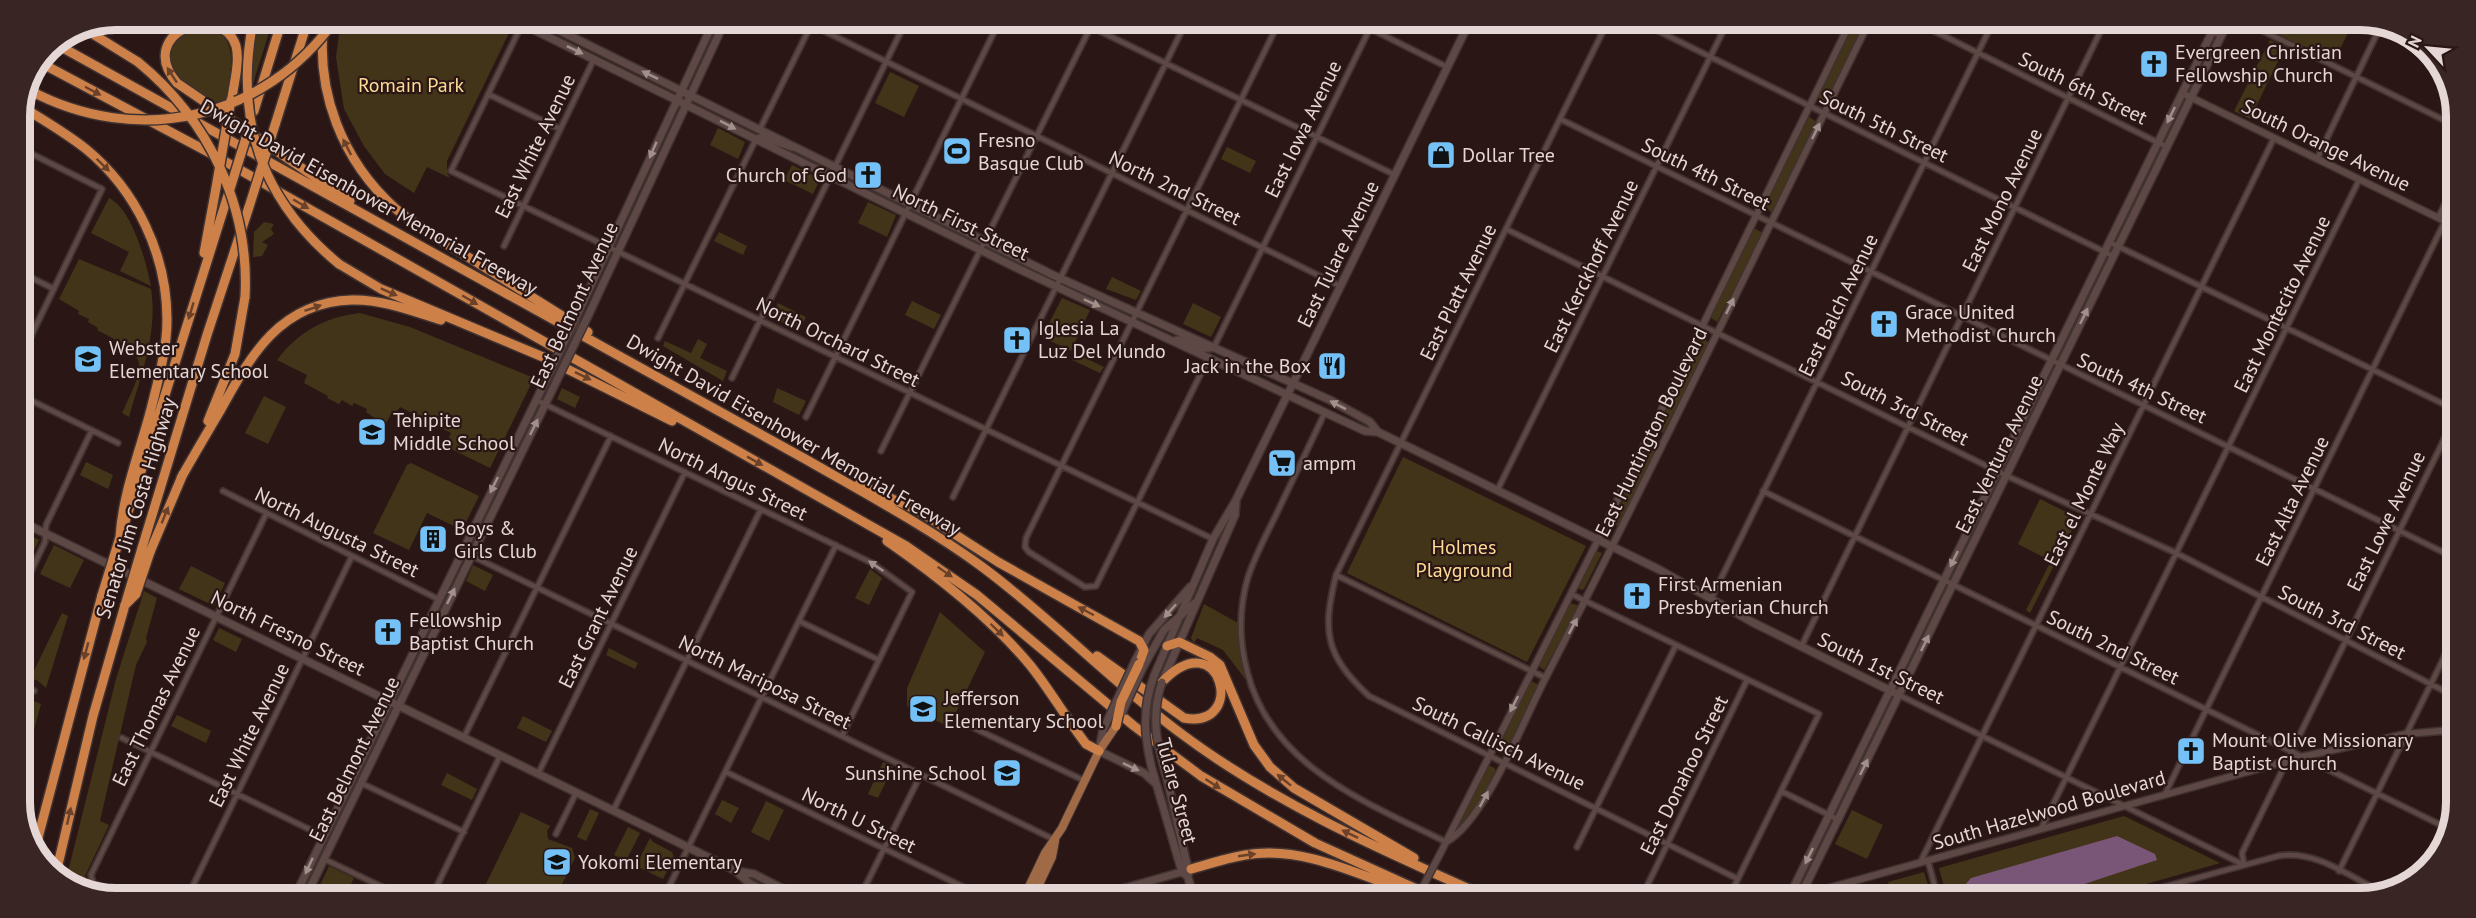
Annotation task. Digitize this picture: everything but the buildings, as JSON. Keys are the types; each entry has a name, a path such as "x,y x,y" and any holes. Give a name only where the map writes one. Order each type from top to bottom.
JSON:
{"highway":[{"path":"178,30 172,36 165,55 167,68 177,83 391,230"},
{"path":"197,292 237,56 230,35 224,30"},
{"path":"252,30 248,55 247,96 251,129 261,160 292,217 315,244 339,264 381,289 571,370 645,409 723,443"},
{"name":"Senator Jim Costa Highway","path":"38,838 102,595 279,30"},
{"name":"Senator Jim Costa Highway","path":"58,866 93,716 125,604 136,594 146,550 207,335 305,30"},
{"path":"324,30 324,75 335,123 357,166 384,198 413,222 679,389"},
{"path":"34,92 68,108 108,118 150,121 203,113 235,102 274,80 312,48 327,30"},
{"path":"93,34 138,62 180,103 202,132 219,164 240,230 245,297 232,364 146,550"},
{"name":"Dwight David Eisenhower Memorial Freeway","path":"63,48 807,460 923,527 981,567 1045,617 1179,732 1242,774 1353,836 1466,888"},
{"name":"Dwight David Eisenhower Memorial Freeway","path":"46,66 210,153 871,525 944,571 1028,636 1142,732 1231,795 1324,848 1414,888"},
{"path":"30,112 85,148 111,172 124,188 146,225 161,268 167,321 163,357 122,509 120,537"},
{"path":"181,478 255,350 282,325 304,312 341,301 375,302 491,336"},
{"path":"807,460 917,510 998,562 1142,644 1144,652 1121,702 1116,726"},
{"path":"786,478 896,547 977,612 1018,652 1086,744 1099,751"},
{"path":"1045,617 1180,717 1193,720 1208,716 1219,705 1221,684 1213,670 1205,665 1185,663 1160,679"},
{"path":"1167,646 1179,642 1210,657 1222,668 1254,745 1282,778 1460,885"},
{"path":"1187,873 1246,855 1291,855 1321,861 1397,888"}],"main road":[{"name":"North First Street","path":"538,30 1057,287 1288,394"},
{"name":"North First Street","path":"558,30 1061,278 1214,347"},
{"name":"East Belmont Avenue","path":"299,888 548,376 710,30"},
{"name":"East Belmont Avenue","path":"310,888 619,252 721,30"},
{"name":"East Tulare Avenue","path":"1160,679 1167,646 1214,539 1236,500 1466,30"},
{"name":"East Ventura Avenue","path":"1793,888 2213,30"},
{"name":"East Ventura Avenue","path":"1804,888 1839,820 2224,30"},
{"path":"756,139 763,137 783,146 798,148"},
{"path":"1175,341 1184,340 1207,349 1214,347"},
{"name":"South 1st Street","path":"1214,347 1370,422 1378,432"},
{"name":"South 1st Street","path":"1288,394 1365,430 1378,432 1598,540 1801,647 1899,695"},
{"name":"East Tulare Avenue","path":"1160,679 1199,599 1234,515 1236,500"},
{"path":"1223,541 1221,536 1229,509"},
{"name":"North Fresno Street","path":"30,526 688,848 736,871 754,874 781,888"},
{"path":"1209,575 1209,562 1215,549 1214,539"},
{"path":"1142,644 1196,578"},
{"path":"1099,751 1103,730 1139,664 1160,636 1199,599"},
{"name":"Tulare Street","path":"1160,679 1146,699 1144,719 1152,769 1187,873"},
{"name":"Tulare Street","path":"1160,679 1155,705 1155,731 1191,888"},
{"path":"1029,888 1099,751 1116,726"},
{"path":"1099,751 1144,773 1158,788"},
{"path":"1036,888 1053,857 1055,840"},
{"path":"1034,888 1041,862"},
{"name":"North Fresno Street","path":"736,871 759,888"},
{"path":"1128,888 1187,873"}],"street":[{"path":"519,30 488,94 560,129"},
{"path":"760,129 809,30"},
{"name":"North 2nd Street","path":"825,30 1340,286"},
{"path":"732,378 902,30"},
{"path":"806,417 995,30"},
{"path":"880,451 911,393 1088,30"},
{"path":"1102,30 1166,64 1395,175"},
{"path":"953,497 1182,30"},
{"path":"1209,357 1099,583 1092,588 1085,587 1029,552 1025,547 1026,538 1275,30"},
{"name":"East Iowa Avenue","path":"1214,347 1369,30"},
{"path":"1372,30 1447,67"},
{"name":"East Platt Avenue","path":"1336,575 1604,30"},
{"name":"South 5th Street","path":"1656,30 2113,256"},
{"name":"East Kerckhoff Avenue","path":"1497,491 1724,30"},
{"name":"East Huntington Boulevard","path":"1423,888 1449,832 1598,540 1847,30"},
{"name":"East Huntington Boulevard","path":"1446,842 1469,824 1503,763 1613,548 1865,30"},
{"name":"South 6th Street","path":"1932,30 2167,147"},
{"name":"East Balch Avenue","path":"1711,599 1989,30"},
{"name":"East Mono Avenue","path":"1801,647 2101,30"},
{"path":"2216,30 2221,36"},
{"path":"2261,30 2446,121"},
{"path":"2317,159 2378,33"},
{"name":"East White Avenue","path":"504,246 594,59"},
{"name":"South Orange Avenue","path":"2182,93 2445,221"},
{"name":"North Orchard Street","path":"488,94 451,171 1214,539"},
{"name":"South 4th Street","path":"1560,119 2060,366 2229,446 2314,491 2446,553"},
{"name":"East el Monte Way","path":"1920,863 2274,138"},
{"path":"658,338 756,139"},
{"path":"30,153 102,189 30,338"},
{"name":"East Montecito Avenue","path":"2041,829 2360,180"},
{"path":"2438,218 2446,202"},
{"name":"East Alta Avenue","path":"2165,794 2445,221"},
{"name":"South 3rd Street","path":"1506,229 2007,476 2176,553 2446,691"},
{"path":"2109,242 2446,405"},
{"path":"30,277 54,289"},
{"path":"30,400 118,443"},
{"name":"North Angus Street","path":"536,400 872,563 912,592 879,660"},
{"path":"1325,412 1249,576 1241,626 1248,676 1260,708 1270,725 1304,762 1345,790 1446,842"},
{"path":"30,573 45,542 46,525 92,430"},
{"path":"1651,431 1665,439"},
{"name":"East Lowe Avenue","path":"2244,865 2242,853 2398,529 2446,435"},
{"path":"464,737 611,436"},
{"name":"East Grant Avenue","path":"538,774 685,472"},
{"name":"North Augusta Street","path":"223,491 438,598"},
{"name":"South 2nd Street","path":"1763,491 2442,826"},
{"path":"613,811 761,509"},
{"name":"East Thomas Avenue","path":"103,887 91,880 150,752 266,514"},
{"path":"668,888 836,545"},
{"name":"North Mariposa Street","path":"462,551 1055,840"},
{"name":"East White Avenue","path":"192,888 352,556"},
{"path":"1336,575 1546,678"},
{"name":"South Callisch Avenue","path":"1336,575 1328,606 1328,627 1332,651 1346,675 1369,696 1738,879"},
{"path":"1570,594 1819,714 1734,888"},
{"path":"799,621 879,660 842,736"},
{"path":"1577,847 1676,645"},
{"path":"2339,871 2446,653"},
{"name":"East Donahoo Street","path":"1648,884 1747,680"},
{"path":"30,690 34,691"},
{"name":"South 1st Street","path":"1899,695 2244,865"},
{"path":"974,728 1084,781"},
{"name":"South Hazelwood Boulevard","path":"1831,888 2301,757 2406,734 2446,731"},
{"path":"122,738 323,837"},
{"path":"436,888 500,756"},
{"name":"North U Street","path":"726,772 965,888"},
{"path":"864,888 921,774"},
{"path":"361,782 464,832"},
{"path":"1781,791 1839,820"},
{"path":"556,834 576,792"},
{"path":"2160,888 2295,854 2372,887"},
{"path":"324,859 384,888"},
{"path":"1928,861 1935,888"}],"green space":[{"path":"185,30 215,30 226,40 231,58 227,100 215,105 179,80 170,61 173,42"},
{"path":"257,30 270,30 252,87 253,54"},
{"name":"Romain Park","path":"340,30 509,30 447,161 447,173 450,178 427,167 414,193 385,174 364,146 344,109 336,57"},
{"path":"1850,30 1863,30 1828,102 1817,97"},
{"path":"2270,30 2350,30 2334,61"},
{"path":"2270,40 2285,47 2250,119 2234,111"},
{"path":"890,72 919,86 904,117 875,103"},
{"path":"1809,117 1817,122 1774,211 1771,212 1764,207"},
{"path":"718,128 745,142 738,159 710,145"},
{"path":"1227,147 1256,161 1250,173 1221,159"},
{"path":"792,165 820,179 813,194 784,180"},
{"path":"109,198 125,213 131,224 142,250 151,286 120,271 129,252 91,233"},
{"path":"868,202 896,215 887,237 858,223"},
{"path":"264,222 274,224 271,229 274,234 262,242 268,245 262,256 253,257 254,232"},
{"path":"1754,228 1763,233 1717,322 1710,317"},
{"path":"719,232 747,246 743,255 714,241"},
{"path":"79,259 151,289 153,305 150,338 129,417 122,413 139,371 139,362 135,354 115,339 97,330 98,328 88,322 89,319 78,314 79,311 59,299"},
{"path":"1112,277 1141,291 1136,300 1106,289"},
{"path":"1062,298 1090,310 1071,351 1042,337"},
{"path":"912,301 941,315 934,329 905,315"},
{"path":"778,303 806,317 800,330 771,317"},
{"path":"1193,303 1221,317 1211,337 1183,324"},
{"path":"360,313 410,327 534,378 490,468 445,446 451,433 400,407 396,413 392,412 385,425 366,412 367,409 354,403 352,406 342,400 339,404 327,398 328,396 304,383 307,375 277,360 294,341 313,328 335,318"},
{"path":"1702,337 1709,343 1663,433 1655,428"},
{"path":"698,339 707,344 700,358 727,371 723,381 663,346 665,341 691,353"},
{"path":"1075,353 1104,367 1100,373 1072,360"},
{"path":"562,388 580,397 575,408 557,399"},
{"path":"777,388 806,401 799,415 773,402"},
{"path":"264,396 286,407 268,444 245,433"},
{"path":"1651,437 1661,442 1619,527 1613,523"},
{"name":"Holmes Playground","path":"1403,457 1586,546 1527,662 1347,573"},
{"path":"86,462 113,475 108,489 80,475"},
{"path":"411,463 479,496 462,530 427,513 409,550 373,533 407,465"},
{"path":"2040,499 2078,518 2030,613 2026,610 2051,561 2018,544"},
{"path":"30,535 39,540 30,559"},
{"path":"54,545 84,560 70,588 40,574"},
{"path":"1596,551 1602,553 1584,589 1581,590 1577,587"},
{"path":"473,565 493,575 485,591 466,581"},
{"path":"191,566 225,583 214,606 179,589"},
{"path":"870,569 882,578 869,605 855,598"},
{"path":"144,591 157,598 146,638 147,642 136,665 100,821 109,825 85,876 89,883 68,874 116,679"},
{"path":"1569,603 1577,605 1578,609 1544,670 1537,665"},
{"path":"1204,604 1238,623 1240,654 1246,680 1223,650 1197,638 1194,643 1191,638"},
{"path":"940,612 985,652 949,727 907,706 907,688"},
{"path":"62,613 68,616 46,688 37,680 30,679"},
{"path":"219,628 242,639 236,652 213,640"},
{"path":"609,648 638,663 635,669 606,655"},
{"path":"1531,681 1537,684 1538,688 1505,753 1502,754 1494,749"},
{"path":"30,699 41,704 30,744"},
{"path":"177,715 211,731 206,743 171,726"},
{"path":"523,716 552,731 546,742 517,728"},
{"path":"883,762 893,767 878,798 868,794"},
{"path":"1487,765 1495,768 1495,772 1476,810 1453,835"},
{"path":"447,773 477,789 472,800 441,785"},
{"path":"722,800 739,808 731,823 715,814"},
{"path":"766,801 784,810 769,841 751,832"},
{"path":"590,809 599,813 586,841 577,837"},
{"path":"1852,810 1883,825 1867,859 1835,844"},
{"path":"521,812 550,826 547,831 548,839 572,848 575,858 561,886 550,888 543,884 533,888 484,888"},
{"path":"2124,816 2220,863 2132,888 1944,888 1939,868"},
{"path":"628,827 640,833 626,861 614,855"},
{"path":"650,838 672,852 674,857 663,879 636,866"},
{"path":"329,866 354,878 349,888 319,888"},
{"path":"1924,872 1929,888 1890,888 1888,882"}],"shaded area":[{"path":"2117,836 2155,854 2157,860 2072,888 1965,888 1965,885 1971,878"}],"place":[{"name":"Evergreen Christian Fellowship Church","path":"2154,64"},
{"name":"Fresno Basque Club","path":"957,151"},
{"name":"Dollar Tree","path":"1441,155"},
{"name":"Church of God","path":"868,175"},
{"name":"Grace United Methodist Church","path":"1884,324"},
{"name":"Iglesia La Luz Del Mundo","path":"1017,340"},
{"name":"Webster Elementary School","path":"88,359"},
{"name":"Jack in the Box","path":"1332,366"},
{"name":"Tehipite Middle School","path":"372,432"},
{"name":"ampm","path":"1282,463"},
{"name":"Boys & Girls Club","path":"433,539"},
{"name":"First Armenian Presbyterian Church","path":"1637,596"},
{"name":"Fellowship Baptist Church","path":"388,632"},
{"name":"Jefferson Elementary School","path":"923,709"},
{"name":"Mount Olive Missionary Baptist Church","path":"2191,751"},
{"name":"Sunshine School","path":"1007,773"},
{"name":"Yokomi Elementary","path":"557,862"}]}
